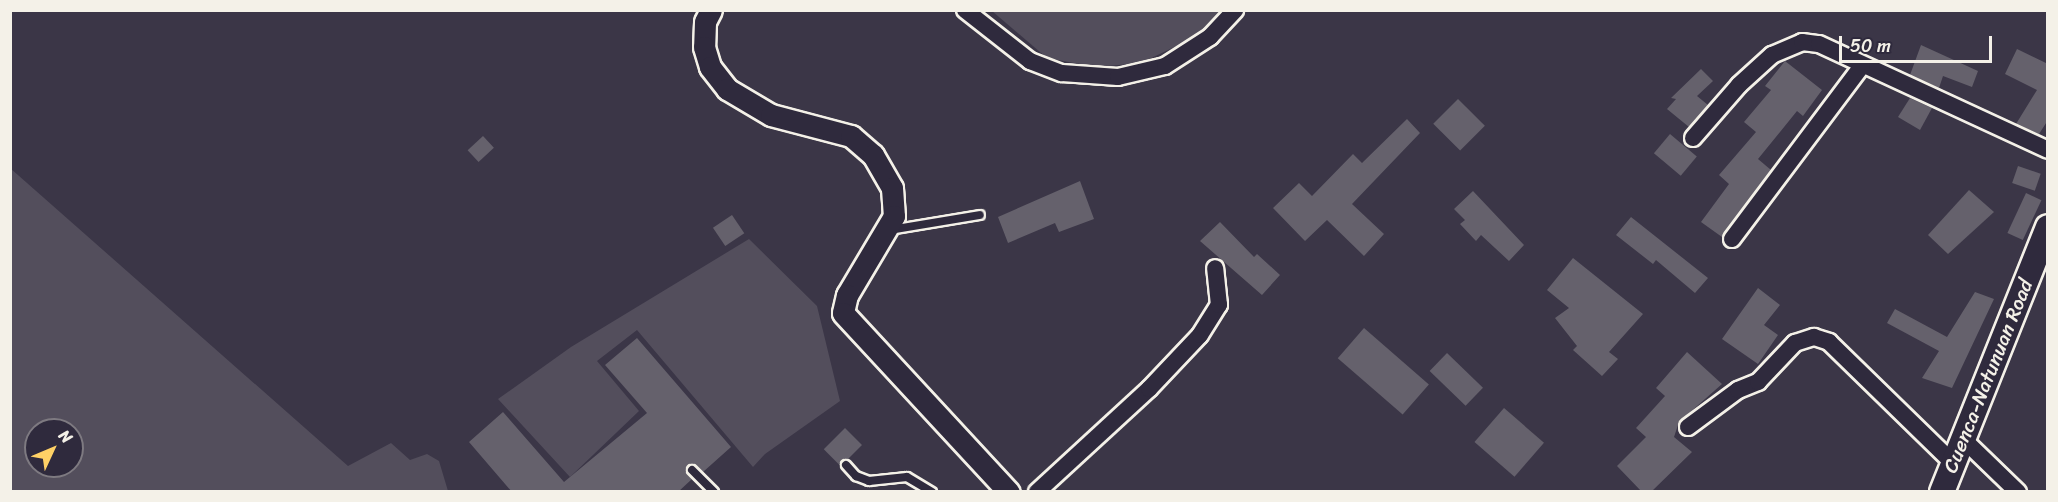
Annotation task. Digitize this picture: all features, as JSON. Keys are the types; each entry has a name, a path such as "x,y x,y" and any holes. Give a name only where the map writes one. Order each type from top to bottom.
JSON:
{"main road":[{"name":"Cuenca-Natunuan Road","path":"1942,492 2048,227"}],"street":[{"path":"711,10 705,22 704,47 710,67 727,89 771,115 852,136 873,155 892,188 894,216 847,295 842,308 845,319 972,447 1009,492"},
{"path":"965,10 1030,61 1062,74 1118,77 1166,66 1210,37 1235,10"},
{"path":"1693,138 1739,85 1787,46 1819,44 1862,66 2048,150"},
{"path":"1731,238 1862,66"},
{"path":"1037,492 1200,335 1219,305 1215,268"},
{"path":"1688,427 1738,390 1758,382 1795,343 1814,337 1829,342 1953,463"},
{"path":"1962,438 2018,492"}],"lane":[{"path":"886,230 980,215"},
{"path":"846,465 856,476 869,481 906,477 932,492"},
{"path":"692,470 714,492"}],"shaded area":[{"path":"992,11 1233,11 1218,26 1141,63 1096,67 1047,58"},
{"path":"10,168 348,466 391,443 410,460 427,454 439,461 448,491 11,491"},
{"path":"749,239 817,306 840,401 765,454 753,467 637,330 597,361 639,411 570,477 498,399 571,347"}],"building":[{"path":"1921,45 1978,71 1972,87 1943,76 1939,88 1910,75"},
{"path":"2017,49 2048,64 2048,120 2039,134 2016,124 2037,90 2005,74"},
{"path":"1785,61 1822,90 1803,116 1797,111 1758,159 1771,170 1722,237 1701,222 1729,184 1719,175 1756,132 1744,122 1771,90 1765,86"},
{"path":"1701,69 1713,81 1697,96 1708,105 1689,127 1667,109 1676,99 1671,98"},
{"path":"1910,98 1932,108 1920,130 1898,117"},
{"path":"1458,99 1485,126 1460,151 1433,124"},
{"path":"1407,119 1420,133 1352,204 1384,234 1364,256 1327,220 1305,241 1273,208 1299,183 1312,196 1353,154 1362,163"},
{"path":"1670,134 1697,156 1681,176 1654,153"},
{"path":"483,136 494,148 479,162 468,150"},
{"path":"2018,166 2041,174 2035,191 2012,183"},
{"path":"1080,181 1094,219 1059,232 1055,223 1008,243 998,217"},
{"path":"1969,190 1994,212 1948,254 1928,235"},
{"path":"1473,191 1524,245 1509,261 1481,235 1476,241 1460,224 1465,220 1454,209"},
{"path":"2026,193 2041,200 2023,240 2007,233"},
{"path":"732,215 744,233 725,246 713,228"},
{"path":"1631,217 1708,278 1695,293 1656,260 1653,264 1616,235"},
{"path":"1220,222 1254,257 1257,254 1280,275 1262,295 1200,241"},
{"path":"1573,258 1643,314 1609,352 1618,359 1602,376 1573,350 1577,346 1555,318 1569,308 1547,290"},
{"path":"1758,288 1780,305 1764,325 1778,335 1758,364 1722,339"},
{"path":"1975,292 1994,299 1952,388 1922,378 1939,351 1887,323 1895,309 1947,337"},
{"path":"1364,328 1429,384 1403,415 1338,358"},
{"path":"637,338 731,447 703,472 694,464 688,465 686,472 692,479 678,492 512,492 469,442 503,412 564,482 647,413 605,365"},
{"path":"1687,352 1722,384 1679,422 1674,437 1692,452 1651,492 1642,492 1617,466 1646,437 1636,428 1665,396 1656,388"},
{"path":"1447,353 1483,388 1466,406 1430,371"},
{"path":"1504,408 1544,443 1514,477 1474,442"},
{"path":"845,428 862,445 841,466 824,449"}]}
